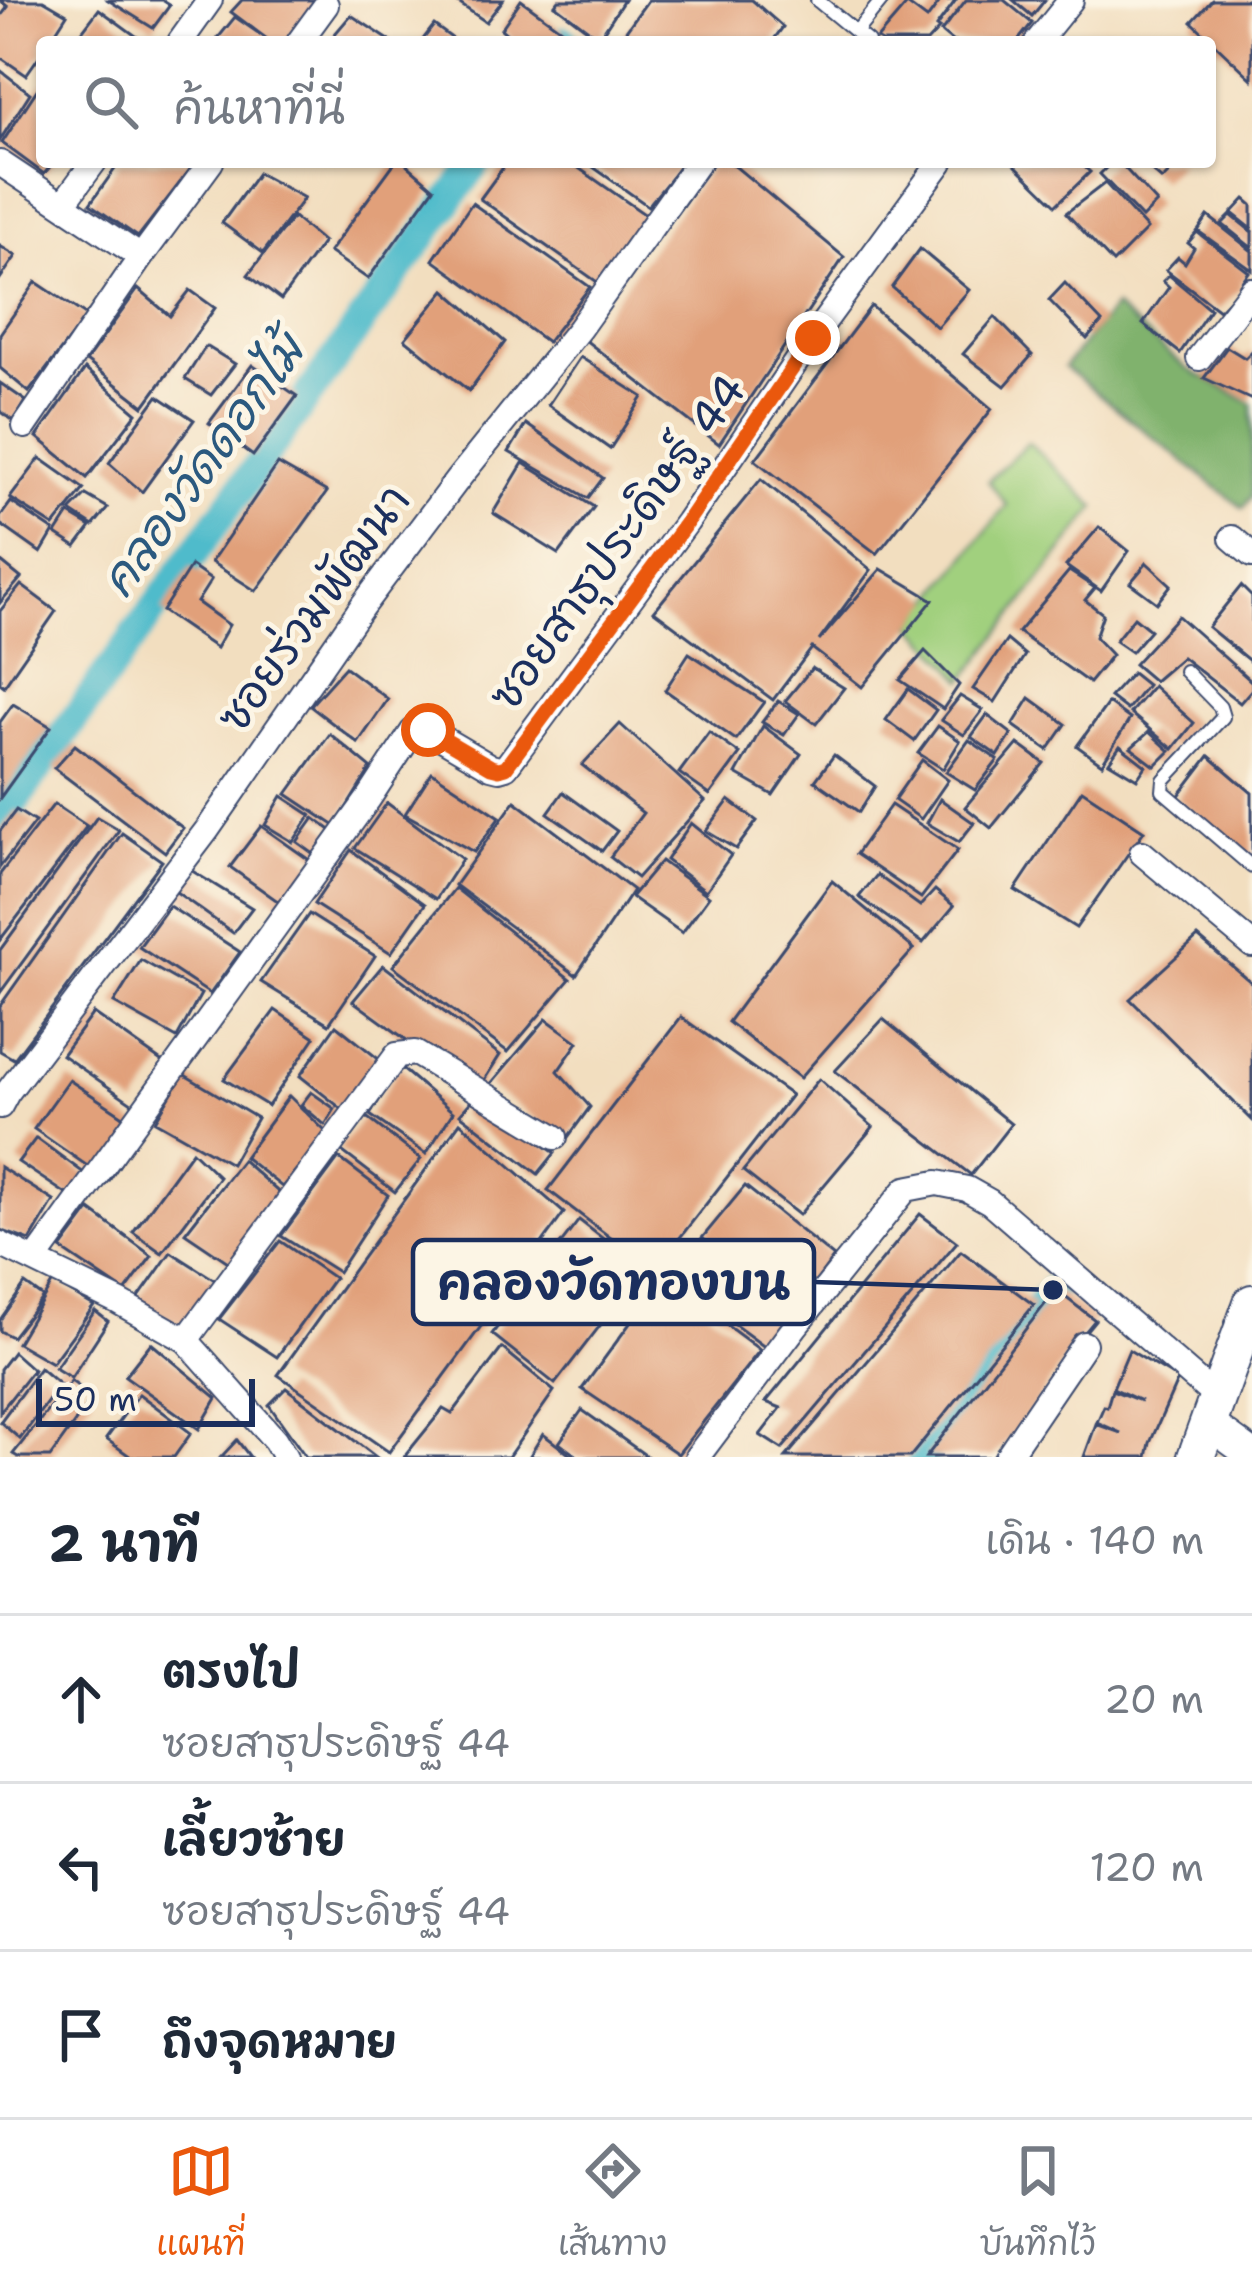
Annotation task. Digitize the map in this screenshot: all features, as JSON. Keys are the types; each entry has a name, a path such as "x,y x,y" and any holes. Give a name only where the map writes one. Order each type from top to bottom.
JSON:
{"main road":[{"path":"1207,1426 1252,1303"}],"street":[{"path":"184,36 210,0"},
{"path":"1042,36 1072,0"},
{"path":"303,36 326,5"},
{"path":"0,163 141,257"},
{"path":"63,204 90,168"},
{"path":"25,426 208,168"},
{"name":"ซอยร่วมพัฒนา","path":"0,1106 207,830 376,587 579,329 694,168"},
{"name":"ซอยสาธุประดิษฐ์ 44","path":"36,1259 413,731 428,730 491,767 506,767 687,522 937,168"},
{"path":"1199,358 1252,290"},
{"path":"1232,538 1252,555"},
{"path":"1142,853 1252,945"},
{"path":"186,1340 397,1055 415,1052 555,1137"},
{"path":"697,1457 906,1189 937,1183 967,1189 990,1202 1207,1426 1252,1455"},
{"path":"0,1244 186,1340 285,1457"},
{"path":"1007,1457 1084,1344"}],"lane":[{"path":"818,0 861,36"},
{"path":"856,32 882,0"},
{"path":"1185,671 1220,707 1222,717 1164,780 1163,791 1252,867"}],"green space":[{"path":"1114,307 1186,368 1252,404 1252,496 1243,508 1064,367"},
{"path":"1028,442 1096,507 964,680 912,624 1007,505 988,481"}],"building":[{"path":"0,0 43,0 67,14 53,36 36,36 36,61 26,75 0,57 0,17 8,7"},
{"path":"108,0 162,0 170,5 153,28"},
{"path":"242,0 319,3 291,36 263,36 231,12"},
{"path":"454,0 503,0 486,22"},
{"path":"521,0 565,32 562,36 509,36 501,29"},
{"path":"559,0 624,0 600,36 555,5"},
{"path":"648,0 752,0 783,27 776,36 622,36"},
{"path":"941,0 956,0 933,36 880,36 907,4 927,19"},
{"path":"966,0 1004,0 1032,23 1022,36 946,36 941,32"},
{"path":"1013,0 1045,0 1032,16"},
{"path":"1212,0 1252,0 1252,79 1216,45 1216,36 1207,36 1192,22"},
{"path":"99,9 136,36 79,36"},
{"path":"351,15 383,36 333,36"},
{"path":"235,17 263,36 220,36"},
{"path":"434,25 449,36 426,36"},
{"path":"0,70 30,93 0,140"},
{"path":"36,91 36,168 49,168 44,174 2,143"},
{"path":"116,168 191,168 138,237 90,204"},
{"path":"391,168 411,168 434,188 368,279 329,252"},
{"path":"503,168 579,168 650,218 600,284 480,199"},
{"path":"594,168 679,168 648,206"},
{"path":"710,168 737,168 844,257 719,444 585,340"},
{"path":"1018,168 1086,168 1090,172 1056,205"},
{"path":"1106,168 1125,168 1157,203 1142,218 1100,174"},
{"path":"1148,168 1174,168 1162,180"},
{"path":"258,173 304,198 263,253 222,223"},
{"path":"1105,183 1147,229 1113,263 1066,213"},
{"path":"1245,199 1252,205 1252,229 1232,213"},
{"path":"472,203 590,287 547,342 433,260"},
{"path":"1231,215 1252,232 1252,248 1222,224"},
{"path":"1208,216 1252,251 1252,270 1198,231"},
{"path":"293,217 323,242 281,300 248,275"},
{"path":"1197,232 1249,272 1219,310 1166,270 1178,257 1185,263 1194,248 1188,243"},
{"path":"0,246 16,256 0,279"},
{"path":"920,249 969,290 937,327 892,287"},
{"path":"1169,275 1210,309 1180,353 1143,324 1169,287 1163,281"},
{"path":"36,282 87,316 29,392 0,368 0,334"},
{"path":"1065,283 1102,322 1087,339 1049,300"},
{"path":"138,289 170,316 190,290 215,308 144,406 86,361"},
{"path":"445,290 505,342 469,391 405,339"},
{"path":"871,306 992,409 877,554 755,460"},
{"path":"995,317 1032,355 1005,386 963,354"},
{"path":"206,346 235,364 211,395 185,379"},
{"path":"1227,347 1245,358 1252,351 1252,400 1204,378"},
{"path":"580,357 643,397 610,449 548,405"},
{"path":"252,365 297,396 253,456 209,423"},
{"path":"85,369 137,413 87,478 37,437"},
{"path":"0,383 26,401 14,421 0,411"},
{"path":"158,396 194,420 142,492 109,463"},
{"path":"526,424 603,478 588,498 509,452"},
{"path":"40,458 84,489 54,526 10,498"},
{"path":"523,463 594,507 559,554 493,513"},
{"path":"278,464 327,492 256,591 211,562"},
{"path":"761,479 871,570 819,641 881,569 933,600 862,687 812,648 773,700 654,611"},
{"path":"86,495 108,508 93,526 70,511"},
{"path":"11,502 54,531 41,553 0,524"},
{"path":"69,514 91,527 76,547 56,534"},
{"path":"1099,527 1129,551 1101,591 1066,566"},
{"path":"0,561 21,578 0,603"},
{"path":"1147,563 1171,585 1157,603 1130,583"},
{"path":"191,566 211,580 197,602 229,625 216,648 162,611"},
{"path":"1069,571 1095,588 1085,600 1103,614 1095,637 1112,655 1089,683 1018,632"},
{"path":"21,585 56,611 4,686 0,683 0,611"},
{"path":"1241,586 1252,597 1252,663 1208,627"},
{"path":"1178,616 1252,682 1240,703 1182,657 1154,681 1134,664"},
{"path":"1134,617 1150,630 1131,652 1115,641"},
{"path":"1007,640 1025,655 995,702 973,689"},
{"path":"925,651 959,685 943,709 900,680"},
{"path":"689,653 764,702 736,740 665,690"},
{"path":"345,667 388,699 358,743 310,706"},
{"path":"812,668 844,688 816,724 785,701"},
{"path":"1132,673 1147,685 1127,710 1110,697"},
{"path":"1153,686 1194,723 1173,749 1130,713"},
{"path":"908,689 936,710 914,741 886,720"},
{"path":"960,696 983,710 964,735 941,720"},
{"path":"1030,698 1066,724 1048,750 1013,725"},
{"path":"778,701 799,714 784,735 762,722"},
{"path":"1108,703 1130,719 1102,764 1077,746"},
{"path":"13,704 51,727 0,798 0,722"},
{"path":"987,715 1012,734 998,756 971,737"},
{"path":"620,724 705,801 637,878 610,857 643,813 582,765"},
{"path":"763,726 801,754 773,795 736,774"},
{"path":"938,726 960,741 943,769 918,753"},
{"path":"709,732 740,754 710,795 679,773"},
{"path":"1149,732 1170,751 1155,766 1131,748"},
{"path":"330,734 371,768 335,826 287,794"},
{"path":"969,740 998,760 975,790 946,772"},
{"path":"1018,744 1044,763 991,828 965,807"},
{"path":"75,745 183,828 165,852 54,768"},
{"path":"1120,746 1146,766 1137,779 1109,762"},
{"path":"834,755 875,786 859,812 815,781"},
{"path":"1209,756 1252,793 1252,863 1177,798"},
{"path":"922,760 948,780 921,819 894,800"},
{"path":"432,772 500,817 474,852 405,814"},
{"path":"1082,790 1144,831 1076,928 1015,890"},
{"path":"563,792 617,831 602,851 548,813"},
{"path":"282,796 311,815 293,842 265,825"},
{"path":"940,799 974,823 959,842 927,823"},
{"path":"729,800 757,821 736,849 706,831"},
{"path":"515,801 633,890 576,975 455,885"},
{"path":"387,803 462,859 436,899 355,848"},
{"path":"54,804 87,826 0,940 0,874"},
{"path":"891,805 958,850 921,898 856,854"},
{"path":"16,810 35,822 0,867 0,831"},
{"path":"97,817 119,830 0,993 0,950"},
{"path":"314,818 333,832 318,857 297,842"},
{"path":"691,823 731,855 706,891 666,860"},
{"path":"261,826 325,871 293,912 230,867"},
{"path":"122,833 162,861 14,1059 0,1051 0,1006"},
{"path":"351,850 425,904 391,953 314,904"},
{"path":"661,861 709,896 682,933 631,897"},
{"path":"189,869 252,908 233,933 172,889"},
{"path":"877,875 920,906 935,890 954,906 923,943 859,897"},
{"path":"832,881 914,949 800,1078 728,1022"},
{"path":"455,888 570,979 508,1052 393,966"},
{"path":"169,906 240,952 210,994 139,947"},
{"path":"309,914 375,956 329,1024 261,982"},
{"path":"1198,937 1252,983 1252,1120 1130,999"},
{"path":"141,960 201,994 177,1038 114,1003"},
{"path":"383,965 500,1055 477,1091 353,1001"},
{"path":"275,1010 315,1037 268,1106 224,1079"},
{"path":"93,1013 164,1063 136,1106 62,1055"},
{"path":"681,1017 791,1095 654,1271 548,1190"},
{"path":"546,1019 578,1042 558,1071 590,1107 566,1140 489,1086"},
{"path":"883,1019 1011,1124 971,1175 835,1071"},
{"path":"336,1025 381,1061 343,1110 300,1076"},
{"path":"400,1067 453,1112 426,1154 370,1115"},
{"path":"183,1074 257,1118 231,1164 155,1121"},
{"path":"819,1079 873,1127 799,1215 743,1171"},
{"path":"69,1080 143,1129 109,1181 34,1129"},
{"path":"311,1092 335,1109 325,1125 301,1105"},
{"path":"289,1096 327,1133 282,1187 244,1157"},
{"path":"475,1097 555,1153 538,1174 460,1114"},
{"path":"365,1116 421,1159 395,1192 339,1149"},
{"path":"460,1122 564,1213 389,1452 278,1375"},
{"path":"36,1138 99,1184 84,1206 18,1162"},
{"path":"192,1151 219,1177 162,1253 133,1232"},
{"path":"339,1158 388,1195 338,1272 281,1236"},
{"path":"242,1160 284,1197 234,1266 185,1233"},
{"path":"0,1167 54,1201 30,1241 0,1230"},
{"path":"745,1186 834,1257 794,1311 702,1238"},
{"path":"90,1210 152,1256 125,1292 61,1249"},
{"path":"920,1214 957,1242 782,1449 760,1435 781,1408 766,1402"},
{"path":"579,1220 643,1270 555,1384 492,1334"},
{"path":"280,1241 334,1278 277,1357 219,1319"},
{"path":"961,1251 1034,1305 910,1457 786,1457"},
{"path":"171,1252 221,1284 188,1330 137,1300"},
{"path":"706,1261 788,1323 766,1348 685,1288"},
{"path":"663,1278 760,1350 678,1454 582,1389"},
{"path":"53,1282 94,1306 52,1363 17,1343"},
{"path":"25,1284 43,1297 12,1337 0,1331 0,1320"},
{"path":"1056,1290 1095,1320 1020,1426 992,1457 926,1457"},
{"path":"95,1311 108,1321 71,1378 55,1368"},
{"path":"151,1343 217,1398 199,1429 125,1376"},
{"path":"502,1348 554,1391 508,1457 404,1457 443,1409 452,1414"},
{"path":"1129,1350 1178,1379 1147,1457 1084,1457 1096,1424 1121,1433 1097,1422 1112,1390 1141,1401 1113,1388"},
{"path":"13,1352 33,1370 0,1412 0,1369"},
{"path":"40,1368 60,1385 20,1439 0,1422"},
{"path":"71,1381 93,1397 50,1457 13,1454"},
{"path":"286,1388 376,1457 306,1457 269,1405"},
{"path":"139,1394 191,1433 174,1457 131,1457 106,1439"},
{"path":"582,1410 648,1457 578,1457 559,1443"},
{"path":"543,1434 573,1457 529,1457"},
{"path":"237,1440 250,1457 221,1457"}],"waterway":[{"name":"คลองวัดดอกไม้","path":"0,822 473,168"},
{"path":"922,1457 1053,1290"}],"place":[{"name":"คลองวัดทองบน","path":"1053,1290"}],"route":[{"path":"428,730 491,767 506,767 687,522 813,338"}]}
